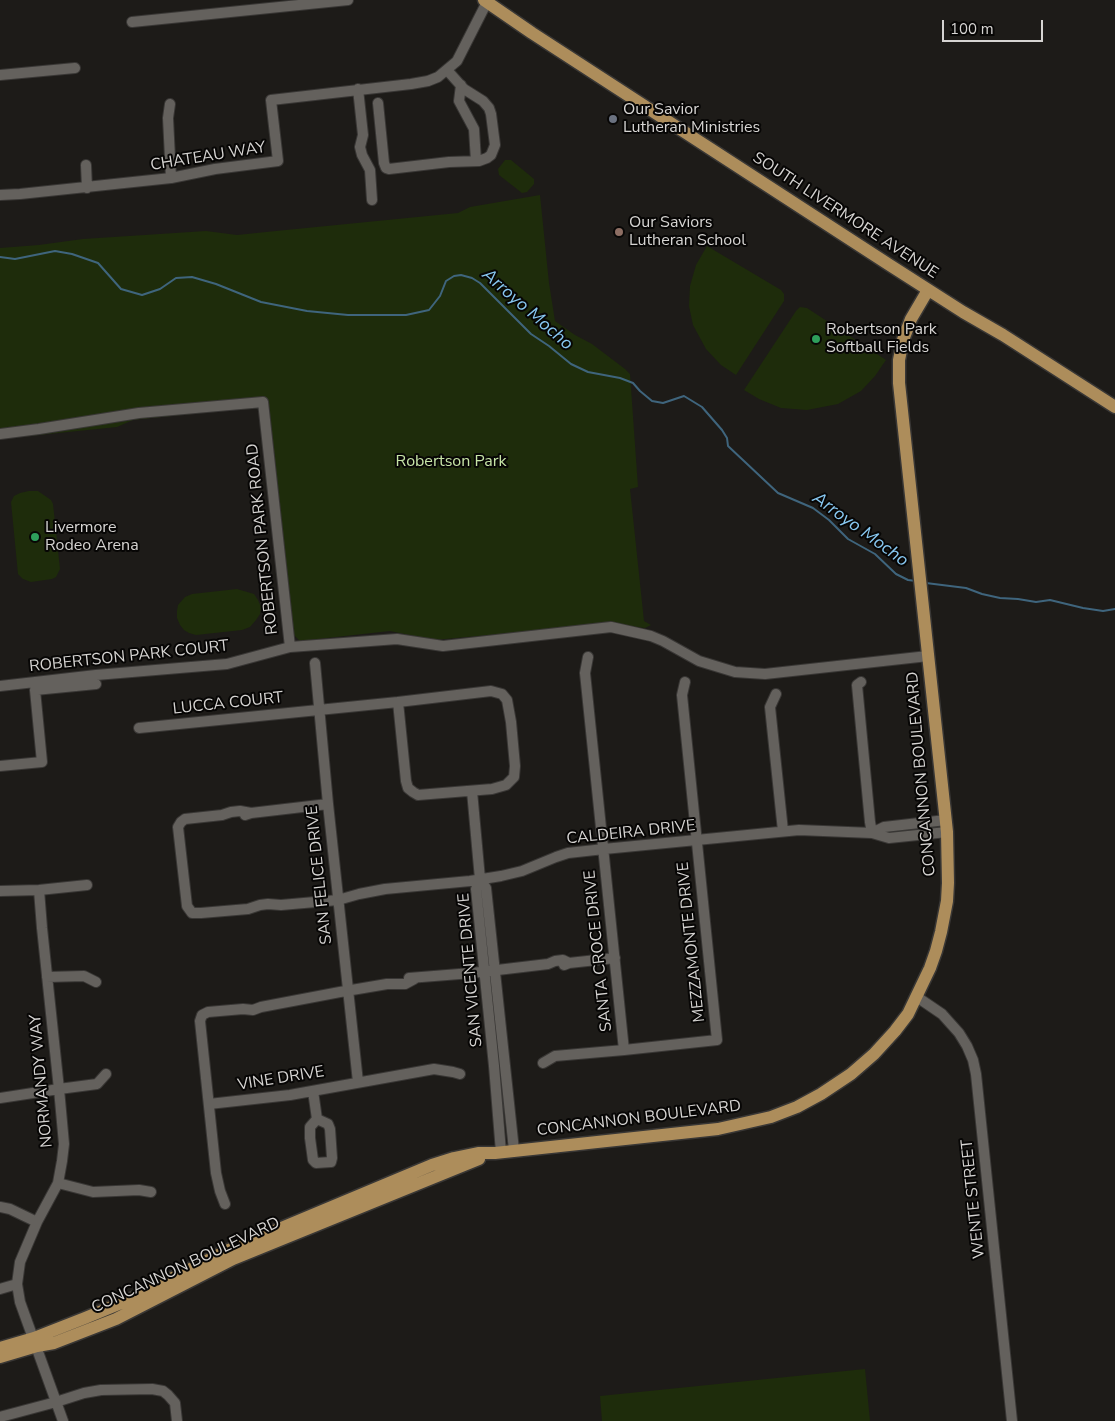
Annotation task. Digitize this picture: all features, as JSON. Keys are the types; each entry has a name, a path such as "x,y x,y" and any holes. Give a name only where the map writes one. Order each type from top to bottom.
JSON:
{"main road":[{"name":"SOUTH LIVERMORE AVENUE","path":"486,1 536,36 928,290 1003,335 1115,407"},
{"name":"CONCANNON BOULEVARD","path":"0,1348 35,1342 54,1343 116,1319 233,1259 393,1193 503,1151 718,1129 779,1114 797,1107 851,1074 874,1054 895,1031 908,1014 930,968 936,951 945,909 948,883 946,826 899,383 899,360 903,340 911,319 928,290"},
{"name":"CONCANNON BOULEVARD","path":"0,1357 35,1342"}],"street":[{"path":"132,22 348,0"},
{"name":"CHATEAU WAY","path":"0,195 88,188 171,178 214,169 278,161 271,100 428,81 438,77 457,61 486,1"},
{"path":"0,74 75,68"},
{"path":"378,103 386,166 388,169 476,161 487,158 491,155 495,145 491,114 486,103 464,89 448,70"},
{"path":"461,85 459,101 474,129 476,161"},
{"path":"358,89 363,135 360,147 370,170 372,200"},
{"path":"170,104 168,118 171,178"},
{"path":"362,123 380,121"},
{"path":"86,165 88,188"},
{"path":"370,170 386,166"},
{"name":"ROBERTSON PARK ROAD","path":"0,434 139,414 263,402 290,647 397,639 443,646 611,627 651,636 699,661 735,672 765,674 928,656"},
{"name":"ROBERTSON PARK COURT","path":"0,686 227,664 290,647"},
{"name":"SANTA CROCE DRIVE","path":"588,657 585,673 624,1050"},
{"name":"SAN FELICE DRIVE","path":"314,663 358,1082"},
{"name":"MEZZAMONTE DRIVE","path":"624,1050 717,1040 682,696 685,682"},
{"path":"861,682 857,685 872,833"},
{"path":"0,766 42,762 35,690 96,684"},
{"path":"490,691 504,696 508,705 511,722 515,766 514,777 506,785 499,788 418,795 413,792 408,788 406,781 398,702 490,691"},
{"path":"776,694 770,707 783,831"},
{"name":"LUCCA COURT","path":"139,728 398,702"},
{"name":"SAN VICENTE DRIVE","path":"472,791 480,879 476,889 490,971 503,1151"},
{"name":"CALDEIRA DRIVE","path":"328,804 251,813 240,811 182,820 178,827 187,906 190,911 194,914 248,909 260,911 281,906 338,900 385,889 480,879 522,871 568,853 783,831 820,830 872,833 889,838 946,826"},
{"path":"0,891 39,890 87,885"},
{"name":"NORMANDY WAY","path":"39,890 60,1088 64,1144 58,1183 37,1222 20,1262 17,1284 20,1302 63,1421"},
{"path":"225,1204 216,1178 200,1021 202,1015 208,1012 243,1009 251,1004 261,1007 348,990 387,984 405,984 416,978 548,964 563,960 569,962 615,958"},
{"path":"48,977 84,976 96,982"},
{"name":"WENTE STREET","path":"917,997 942,1014 954,1027 967,1046 973,1060 977,1082 1012,1421"},
{"path":"543,1063 555,1056 624,1050"},
{"name":"VINE DRIVE","path":"209,1104 313,1091 434,1070 460,1074"},
{"path":"0,1098 97,1084 106,1074"},
{"path":"313,1091 317,1119"},
{"path":"58,1183 93,1192 139,1190 151,1192"},
{"path":"0,1206 37,1222"},
{"path":"0,1289 17,1284"},
{"path":"0,1417 84,1393 101,1390 152,1389 168,1394 175,1403 177,1421"}],"green space":[{"path":"505,160 511,160 534,179 534,184 527,192 522,193 499,175 498,169"},
{"name":"Robertson Park","path":"540,195 555,321 592,344 630,374 638,487 630,489 644,621 651,625 645,628 611,624 434,640 390,631 300,641 294,635 269,406 133,420 117,427 0,439 0,248 83,239 206,231 237,235 458,213 470,207"},
{"name":"Robertson Park Softball Fields","path":"707,246 781,290 784,294 784,301 736,375 721,365 706,349 693,325 689,306 690,286 696,265"},
{"name":"Robertson Park Softball Fields","path":"800,307 807,308 886,360 861,391 838,404 807,410 781,408 759,399 744,390"},
{"name":"Livermore Rodeo Arena","path":"29,491 38,491 51,500 53,504 60,569 56,577 52,579 31,582 23,579 18,574 11,502 14,496"},
{"path":"237,589 254,594 261,607 260,614 250,627 242,630 196,635 184,630 180,625 177,618 178,605 185,597 192,594"},
{"path":"865,1369 870,1421 602,1421 600,1396"}],"waterway":[{"name":"Arroyo Mocho","path":"0,257 15,259 55,251 72,254 98,263 121,289 142,295 160,289 176,278 192,277 216,284 261,302 307,311 348,315 406,315 429,310 440,296 446,281 454,276 461,275 472,278 480,283 531,334 571,364 588,372 620,378 633,383 652,401 663,403 684,396 702,407 722,430 727,438 728,446 778,493 813,508 829,520 848,539 875,554 896,574 908,580 916,581"},
{"name":"Arroyo Mocho","path":"926,583 966,588 1000,598 1036,602 1050,600 1103,611 1115,609"}],"place":[{"name":"Our Savior Lutheran Ministries","path":"613,119"},
{"name":"Our Saviors Lutheran School","path":"619,232"},
{"name":"Robertson Park Softball Fields","path":"816,339"},
{"name":"Livermore Rodeo Arena","path":"35,537"}]}
